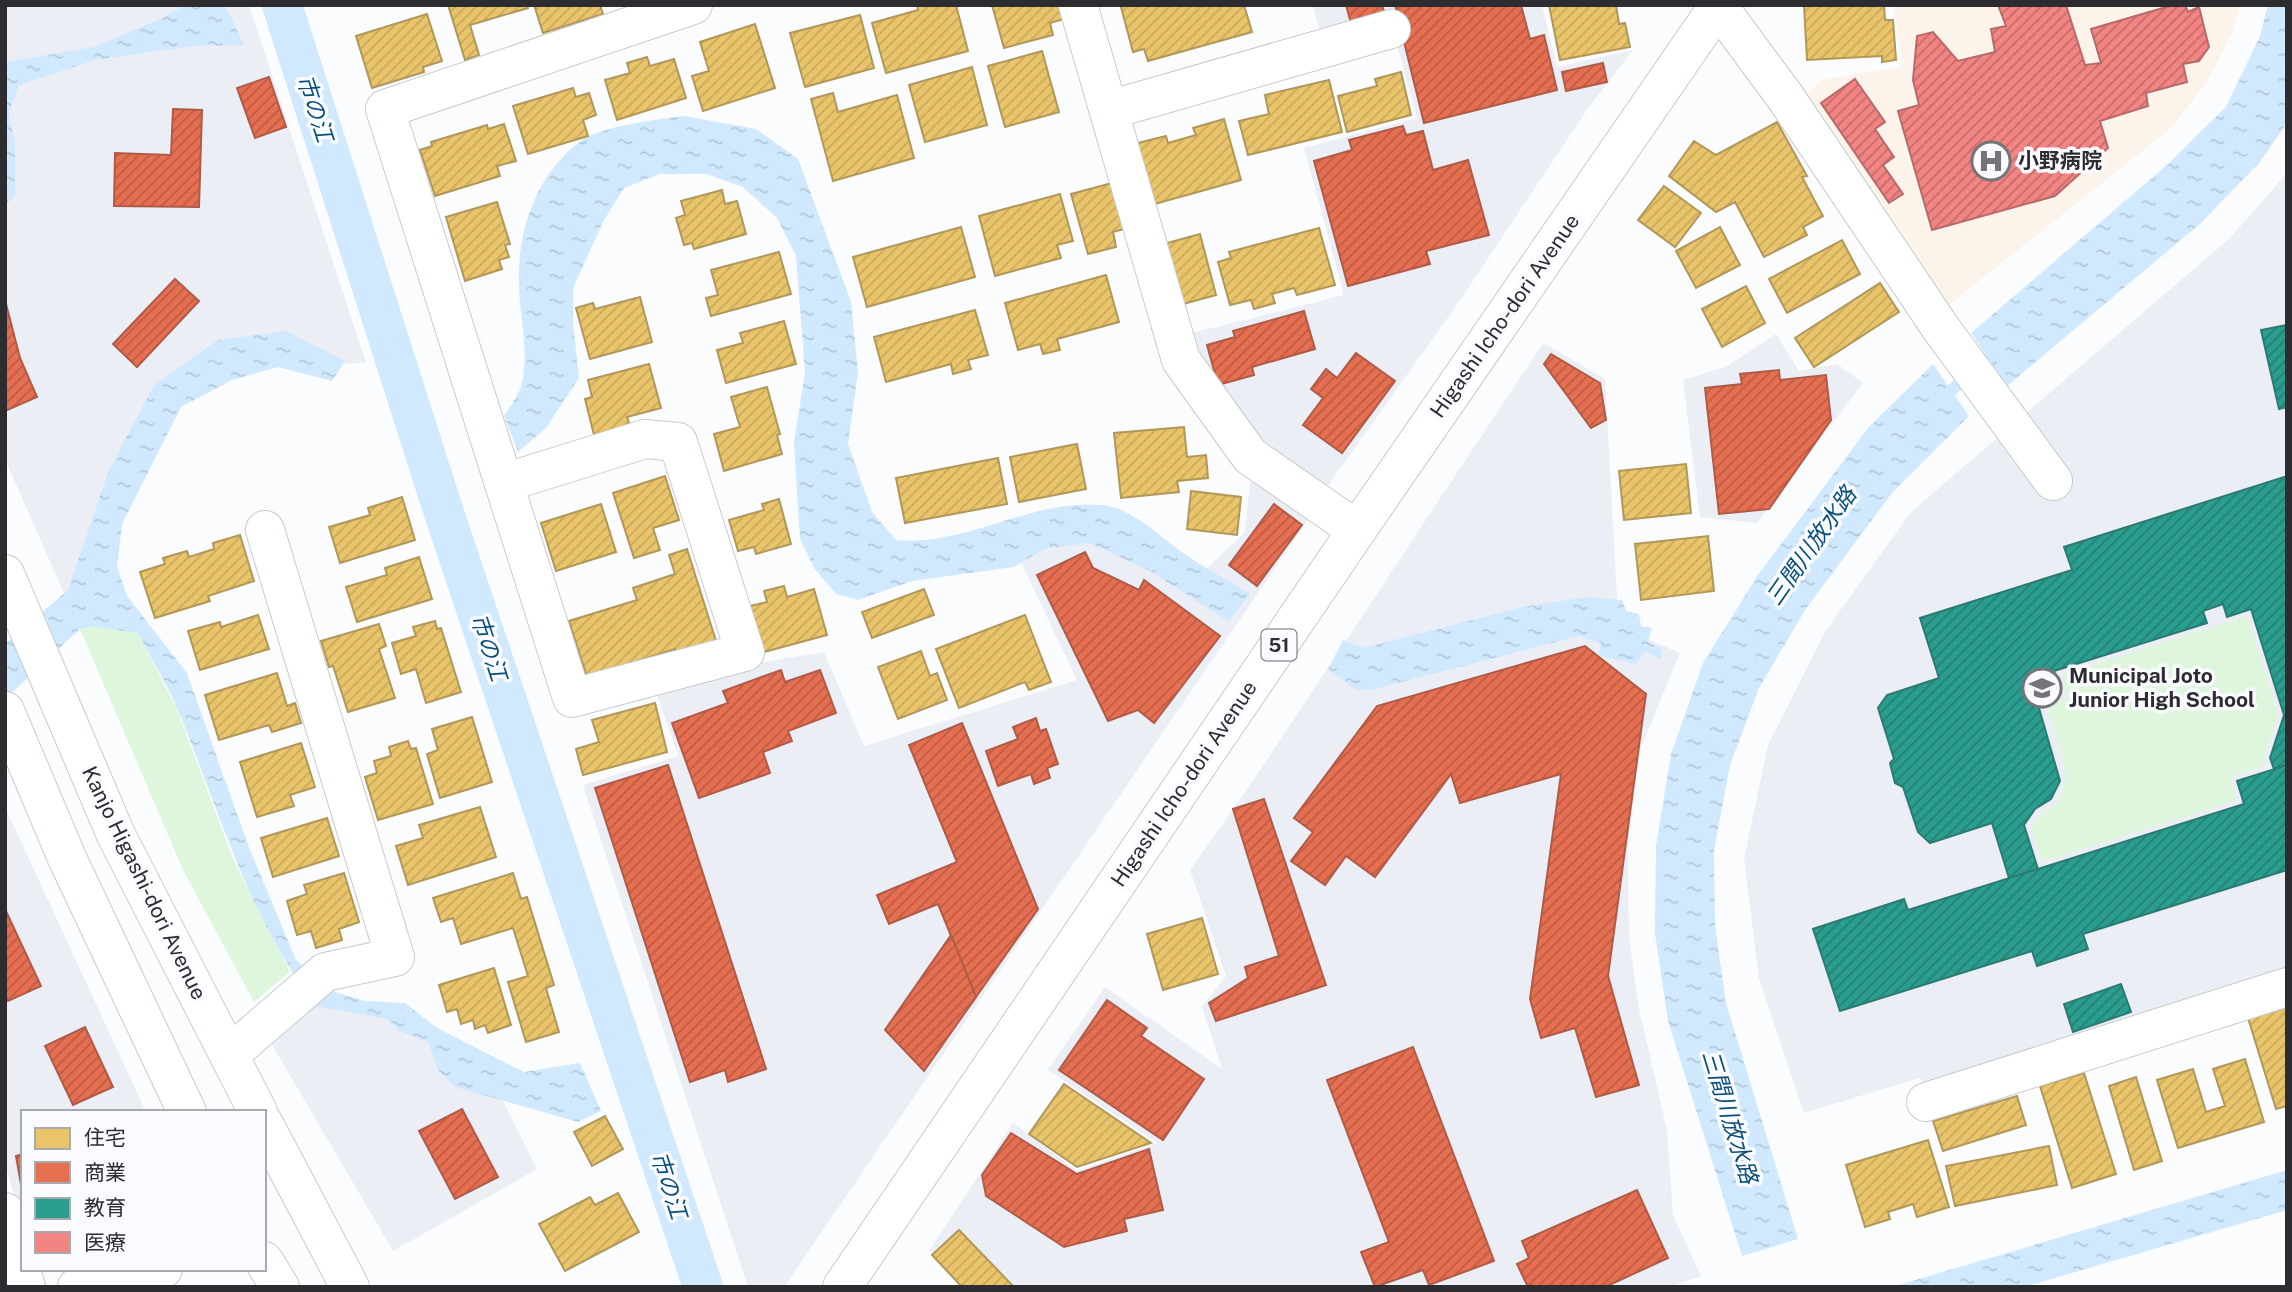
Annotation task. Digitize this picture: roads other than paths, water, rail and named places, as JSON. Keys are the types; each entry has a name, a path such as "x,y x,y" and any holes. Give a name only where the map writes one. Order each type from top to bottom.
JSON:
{"street":[{"path":"504,483 645,439 678,442 745,652 572,698 385,109 693,5"},
{"path":"1078,5 1181,360 1250,456 1357,530"},
{"path":"1719,6 1786,98 1940,327 2053,481"},
{"name":"Higashi Icho-dori Avenue","path":"842,1287 1357,530 1719,6"},
{"path":"1109,110 1391,29"},
{"path":"229,1055 325,972 395,957 265,530"},
{"name":"Kanjo Higashi-dori Avenue","path":"5,574 116,835 257,1110"},
{"path":"5,711 67,858 186,1110"},
{"path":"1926,1102 2287,987"},
{"path":"266,1128 350,1287"},
{"path":"5,1212 21,1269"},
{"path":"266,1264 280,1287"},
{"path":"77,1287 153,1271"}],"water":[{"path":"185,5 225,5 244,45 193,46 95,60 19,85 9,112 15,144 15,196 5,204 5,62 94,47 163,18"},
{"path":"2268,5 2287,5 2287,123 2260,162 2201,223 2007,386 1971,333 2167,165 2226,107 2260,36"},
{"path":"684,116 756,129 798,159 851,302 858,372 848,444 872,512 896,540 947,537 1023,515 1074,505 1112,507 1135,517 1186,555 1250,594 1228,621 1150,571 1090,543 1047,548 1014,567 912,581 858,600 836,594 814,568 800,539 794,443 805,372 796,256 777,218 743,187 706,174 660,174 624,188 603,222 573,288 573,322 579,378 546,428 518,452 504,416 519,391 524,372 519,267 525,226 541,187 565,154 591,135 631,124"},
{"path":"286,331 345,361 332,381 278,367 232,380 181,407 122,524 117,567 127,596 187,673 248,845 296,960 335,992 364,1001 405,1003 437,1028 524,1072 580,1063 601,1111 578,1122 455,1087 438,1070 428,1042 400,1031 387,1019 316,1006 292,972 254,900 178,710 138,633 94,627 80,629 5,699 5,644 68,590 109,470 154,385 218,340"},
{"path":"1933,364 1969,416 1892,493 1805,610 1759,688 1730,765 1714,850 1715,926 1726,1003 1798,1239 1742,1256 1668,1021 1655,933 1656,846 1671,754 1703,663 1758,575 1868,428"},
{"path":"1587,597 1622,600 1626,611 1639,614 1641,626 1652,628 1648,641 1662,650 1661,659 1645,652 1636,664 1599,656 1601,643 1579,636 1375,689 1356,690 1328,669 1343,640 1363,648 1523,607"},
{"path":"2287,1170 2287,1210 2024,1287 1892,1287"}],"waterway":[{"name":"市の江","path":"282,5 445,516 703,1287"},
{"name":"三間川放水路","path":"1940,400 2000,348"}],"place":[{"name":"小野病院","path":"1991,161"},
{"name":"Municipal Joto Junior High School","path":"2042,688"}]}
